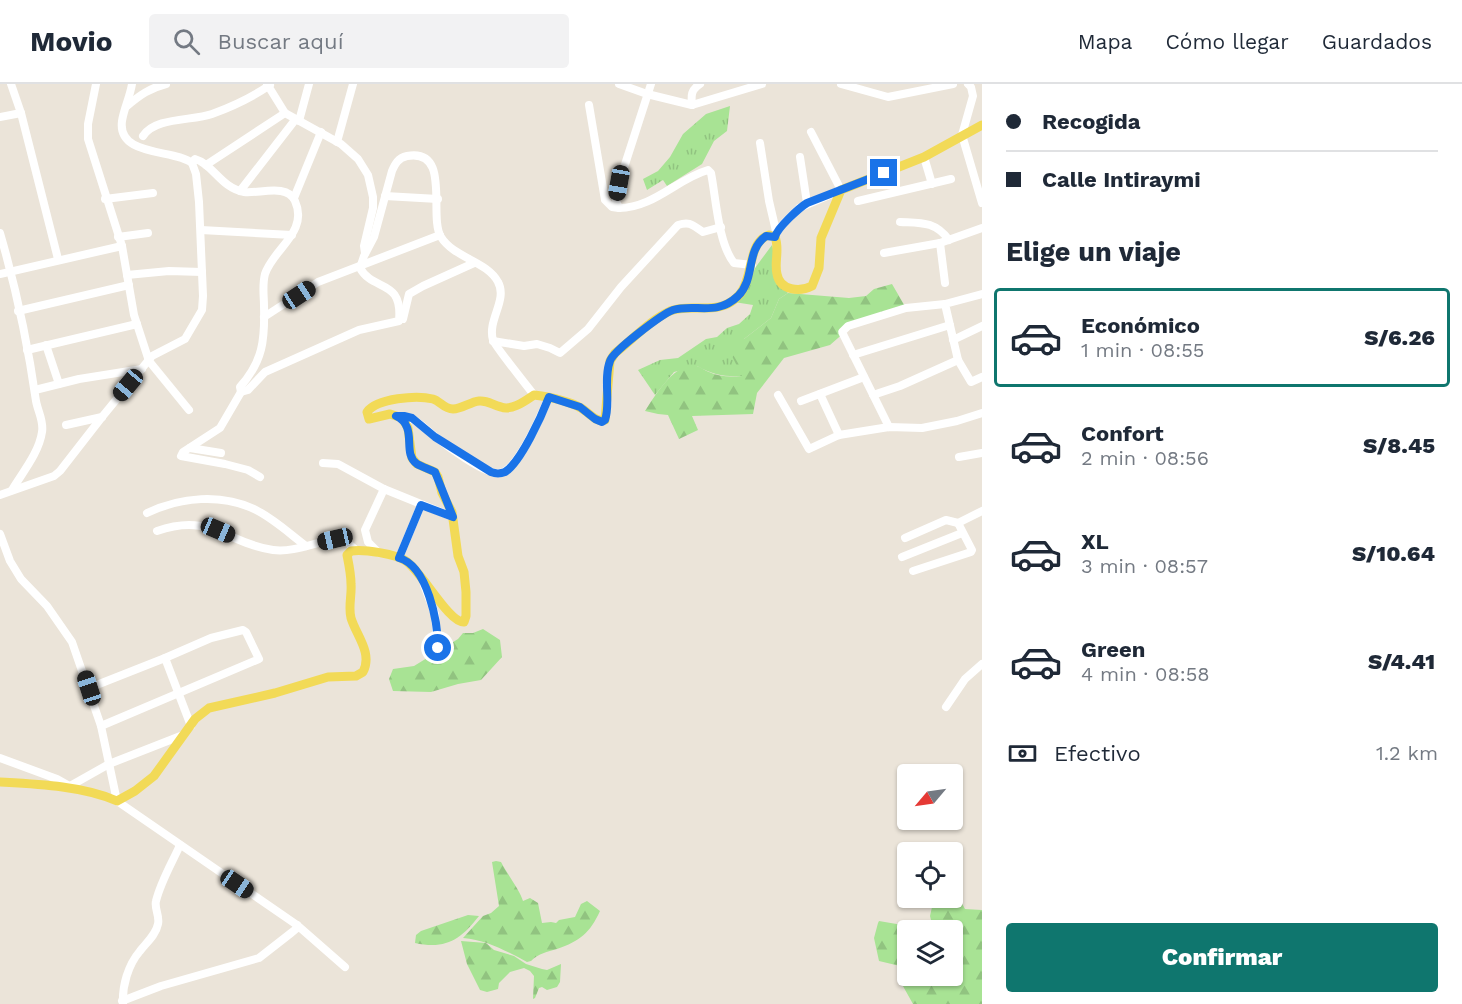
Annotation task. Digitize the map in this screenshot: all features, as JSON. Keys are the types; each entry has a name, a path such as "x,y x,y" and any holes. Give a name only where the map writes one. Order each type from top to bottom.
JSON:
{"main road":[{"path":"0,782 73,788 104,795 117,801 154,776 195,719 209,708 275,693 328,677 356,676 363,672 366,660 364,650 350,610 351,583 347,555 351,550 380,553 404,559 452,617 464,622 466,583 464,572 458,556 453,517 435,472 417,464 412,458 408,428 402,418 390,414 369,419 367,412 369,409 390,400 431,398 449,409 456,409 482,400 508,408 534,395 549,397 580,407 602,422 605,420 609,366 615,354 663,315 674,310 706,310 730,302 739,295 750,274 754,248 766,236 776,234 777,274 780,281 791,289 805,289 812,286 819,268 821,238 843,189 924,158 982,125"}],"street":[{"path":"11,84 21,113 58,259"},
{"path":"96,84 88,124 88,139 105,199 122,246 137,324 149,361 189,410"},
{"path":"0,495 54,476 152,356 185,339 202,310 201,230 196,174 192,163 186,158 139,148 130,142 123,131 122,122 132,84"},
{"path":"127,106 142,93 166,84"},
{"path":"240,191 297,121 309,84"},
{"path":"337,142 353,84"},
{"path":"619,84 647,94 692,105 762,84"},
{"path":"619,208 616,201 619,183 651,84"},
{"path":"692,105 691,93 699,84"},
{"path":"842,84 888,97 953,84"},
{"path":"968,84 974,96 962,135 982,203"},
{"path":"143,136 156,124 214,113 269,85 285,113 321,132 352,153 368,175 373,208 364,246 365,253"},
{"path":"589,105 604,200 612,207 628,208 660,196 708,171 711,173 721,227 731,258 737,264 752,265"},
{"path":"0,117 21,113"},
{"path":"206,165 285,113"},
{"path":"260,477 248,470 225,464 183,458 183,452 219,428 241,392 240,387 256,367 261,354 264,278 267,268 292,235 298,221 294,198 321,132"},
{"path":"776,234 799,208 843,189 811,132"},
{"path":"760,143 776,234"},
{"path":"399,321 400,310 395,297 382,284 363,274 361,264 374,237 396,162 408,156 416,156 428,159 432,165 438,199 437,224 440,235 447,245 491,272 500,286 501,297 493,319 493,341 534,395"},
{"path":"800,157 807,203"},
{"path":"924,158 932,184"},
{"path":"192,163 198,159 226,185 240,191 277,190 294,198"},
{"path":"858,201 951,179"},
{"path":"105,199 153,193"},
{"path":"385,196 438,199"},
{"path":"493,341 524,346 537,344 560,353 588,329 621,287 678,225 686,222 704,232 721,227"},
{"path":"900,222 934,226 949,240"},
{"path":"884,253 940,243 982,228"},
{"path":"201,230 292,235"},
{"path":"0,233 11,272 37,407 42,421 42,433 36,449 12,490"},
{"path":"118,237 148,233"},
{"path":"264,316 318,282 440,235"},
{"path":"940,243 945,282"},
{"path":"0,274 122,246"},
{"path":"241,392 248,390 266,372 359,330 404,319 409,294 474,263"},
{"path":"128,275 169,271 202,272"},
{"path":"18,310 129,285"},
{"path":"889,427 842,332 848,326 906,308 945,304 982,294"},
{"path":"945,304 958,360 971,382 982,377"},
{"path":"27,350 137,324"},
{"path":"853,355 950,325"},
{"path":"953,340 982,326"},
{"path":"46,345 59,384"},
{"path":"873,396 958,360"},
{"path":"35,390 80,379 142,369"},
{"path":"801,401 864,377"},
{"path":"820,394 839,435"},
{"path":"778,395 808,449 839,435 889,427 922,428 982,413"},
{"path":"396,416 412,418 475,464 497,474 505,472 512,466 524,449 549,397"},
{"path":"66,425 102,417"},
{"path":"190,448 221,453"},
{"path":"959,457 982,453"},
{"path":"323,463 338,464 384,489 453,517"},
{"path":"380,553 368,542 365,530 384,489"},
{"path":"147,513 180,501 230,501 259,512 306,546"},
{"path":"399,558 421,505"},
{"path":"905,538 945,520 958,523 982,511"},
{"path":"913,571 971,552 958,523"},
{"path":"157,531 181,524 200,525 275,550 342,538 356,550"},
{"path":"902,557 962,533"},
{"path":"0,534 10,561 21,579 35,591 53,613 72,642 101,726 117,801 297,925 345,967"},
{"path":"414,569 432,604 438,648"},
{"path":"89,688 211,638 243,630 259,659 101,726"},
{"path":"165,658 190,726"},
{"path":"946,706 965,679 982,664"},
{"path":"0,758 57,778 73,788 109,764 183,735"},
{"path":"180,844 155,904 158,924 154,934 138,953 130,968 124,984 122,1003 161,986 259,958 296,929 297,925"}],"green space":[{"path":"730,106 727,131 714,141 702,164 667,186 663,180 647,190 643,179 658,171 670,157 683,134 706,114"},
{"path":"772,245 778,283 788,293 779,299 771,318 744,339 743,376 719,375 697,366 674,372 655,395 638,370 660,360 678,358 706,339 717,337 727,328 739,324 750,314 753,305 734,302 747,291 755,268"},
{"path":"892,284 906,308 853,325 830,345 784,358 757,393 753,414 692,416 698,430 679,439 668,415 645,411 666,381 681,369 689,366 697,366 721,376 742,376 732,356 744,339 771,318 779,299 788,293 849,298 866,296 874,289"},
{"path":"483,629 500,640 502,657 481,680 431,692 393,691 389,679 393,669 414,666 458,639 463,633 473,633"},
{"path":"492,862 501,862 523,901 530,898 538,903 542,923 556,923 559,920 575,917 581,904 587,901 600,911 592,925 572,943 543,953 527,962 488,944 463,938 483,916 499,906"},
{"path":"963,905 965,909 982,910 982,1004 913,1004 903,986 963,986 963,920 931,920 932,908 963,908"},
{"path":"468,915 479,916 466,931 452,941 436,945 415,943 416,935 421,931"},
{"path":"879,921 897,924 897,965 879,961 874,938"},
{"path":"461,941 486,943 494,950 542,969 547,970 561,964 560,982 557,987 547,990 539,988 533,999 534,976 524,968 510,972 499,983 498,989 487,992 480,990 467,964"}],"route":[{"path":"438,648 435,614 424,585 411,565 399,558 421,505 453,517 435,472 417,464 412,458 408,428 402,418 396,416 412,418 475,464 497,474 505,472 524,449 549,397 580,407 602,422 605,420 607,418 606,396 609,366 615,354 663,315 674,310 706,310 730,302 745,286 750,274 754,248 760,240 769,235 775,237 776,231 807,203 884,173"}]}
